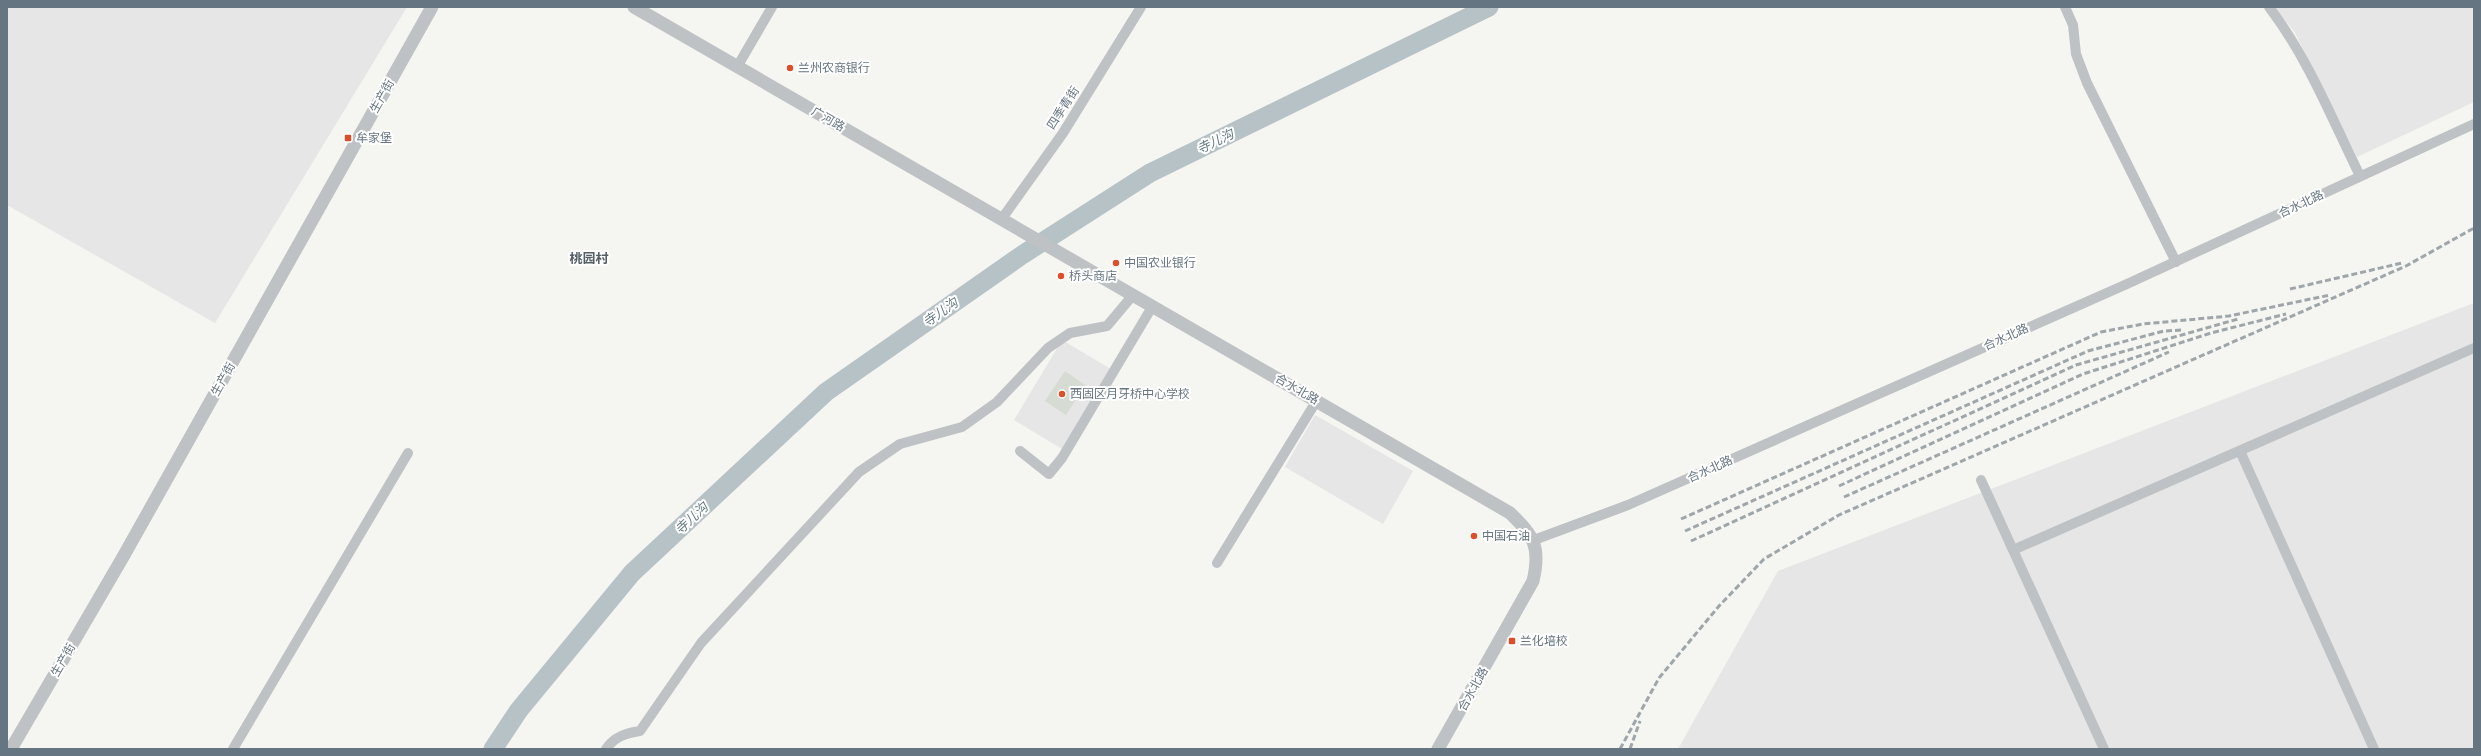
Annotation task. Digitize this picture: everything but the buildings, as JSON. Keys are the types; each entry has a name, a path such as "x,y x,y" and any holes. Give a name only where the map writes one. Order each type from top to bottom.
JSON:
{"street":[{"name":"生产街","path":"11,749 123,556 432,7"},
{"name":"广河路","path":"634,7 1053,249"},
{"path":"737,67 772,7"},
{"name":"四季青街","path":"1001,220 1063,133 1141,7"},
{"path":"2065,7 2073,25 2076,54 2087,83 2176,262"},
{"path":"2269,7 2285,28 2304,61 2360,176"},
{"name":"合水北路","path":"1534,540 1628,505 2176,262 2474,124"},
{"name":"合水北路","path":"1053,249 1152,307 1494,501 1510,513 1534,540 1536,567 1533,581 1438,749"},
{"path":"606,749 612,741 627,733 640,731 701,643 859,472 900,444 962,427 997,402 1048,348 1070,333 1107,326 1133,295"},
{"path":"1020,451 1050,474 1062,458 1152,307"},
{"path":"2013,550 2474,348"},
{"path":"1217,563 1317,400"},
{"path":"2240,451 2374,749"},
{"path":"233,749 408,453"},
{"path":"1981,480 2104,749"}],"shaded area":[{"path":"7,7 407,7 215,323 7,205"},
{"path":"2273,7 2474,7 2474,102 2357,157 2294,31"},
{"path":"2474,303 2474,749 1678,749 1778,571"},
{"name":"西固区月牙桥中心学校","path":"1062,340 1111,369 1062,449 1014,420"},
{"path":"1065,371 1085,385 1066,415 1045,401"},
{"path":"1315,415 1413,471 1383,524 1285,467"}],"waterway":[{"name":"寺儿沟","path":"493,749 519,710 632,573 826,392 1022,255 1150,173 1489,7"}],"railway":[{"path":"1620,749 1659,678 1719,606 1764,559 1839,515 2406,266 2474,228"},
{"path":"2290,289 2402,263"},
{"path":"1681,519 2101,332 2143,324 2229,316 2330,295"},
{"path":"1839,486 2083,374 2211,333 2286,314"},
{"path":"1691,541 2076,365 2238,319"},
{"path":"1685,531 2088,351 2164,331 2182,330"},
{"path":"1844,497 2169,352"},
{"path":"1630,749 1640,721"}],"place":[{"name":"兰州农商银行","path":"790,68"},
{"name":"牟家堡","path":"348,138"},
{"name":"中国农业银行","path":"1116,263"},
{"name":"桥头商店","path":"1061,276"},
{"name":"西固区月牙桥中心学校","path":"1062,394"},
{"name":"中国石油","path":"1474,536"},
{"name":"兰化培校","path":"1512,641"}],"district":[{"name":"桃园村","path":"589,258"}]}
